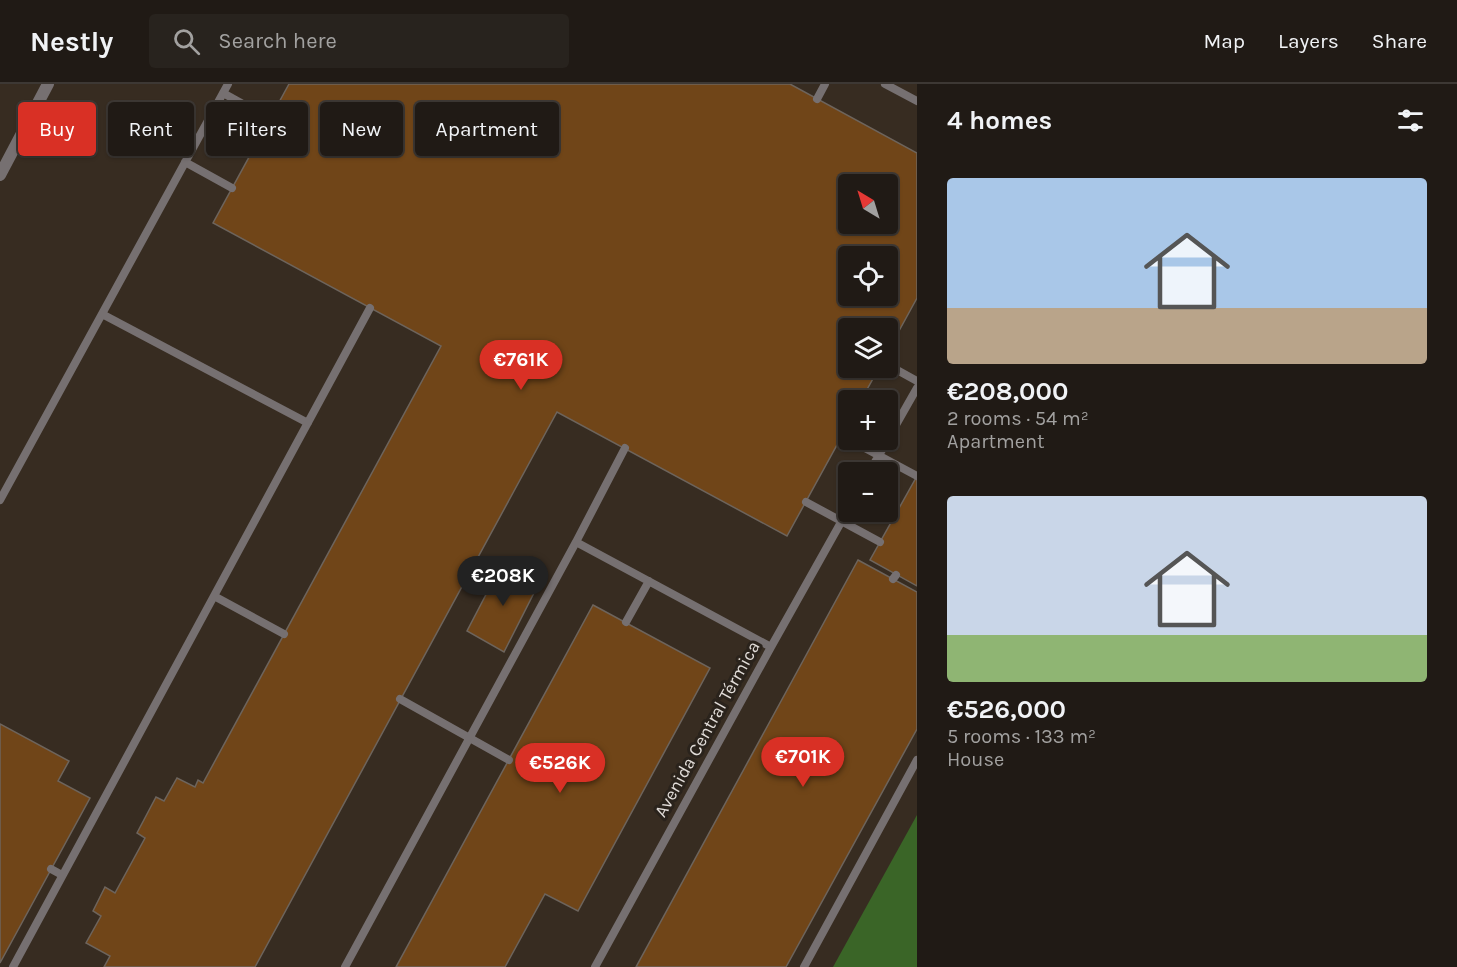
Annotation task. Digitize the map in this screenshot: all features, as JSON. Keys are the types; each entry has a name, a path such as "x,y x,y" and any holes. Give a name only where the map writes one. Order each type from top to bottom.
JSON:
{"street":[{"path":"0,175 48,84"}],"lane":[{"path":"0,500 228,84"},
{"path":"817,99 825,84"},
{"path":"885,84 917,101"},
{"path":"223,93 239,102"},
{"path":"185,162 232,188"},
{"path":"13,967 370,308"},
{"path":"102,314 308,423"},
{"path":"898,371 917,381"},
{"path":"898,421 917,388"},
{"path":"345,967 625,448"},
{"path":"868,450 917,477"},
{"path":"875,462 882,450"},
{"path":"806,502 838,519"},
{"name":"Avenida Central Térmica","path":"595,967 841,522"},
{"path":"844,522 880,542"},
{"path":"576,542 771,647"},
{"path":"626,622 649,581"},
{"path":"214,596 284,634"},
{"path":"400,699 509,760"},
{"path":"804,967 917,760"},
{"path":"51,869 62,876"}],"shaded area":[{"path":"0,84 917,84 917,967 0,967"}],"green space":[{"path":"917,815 917,967 833,967"}],"building":[{"path":"289,84 790,84 917,153 917,298 898,333 898,318 838,318 838,378 873,378 867,390 838,390 838,443 787,536 557,412 255,967 104,967 110,956 86,943 101,916 93,911 105,887 115,893 145,838 137,833 156,797 164,801 177,778 195,787 198,780 203,783 441,346 213,223 250,156 308,156 308,102 279,102"},
{"path":"917,476 917,586 870,560 891,522 898,522 898,510"},
{"path":"858,560 917,592 917,729 786,967 636,967"},
{"path":"502,564 540,581 504,652 467,631"},
{"path":"593,605 710,668 578,911 545,894 505,967 396,967"},
{"path":"0,724 69,761 58,781 90,798 0,963"}]}
